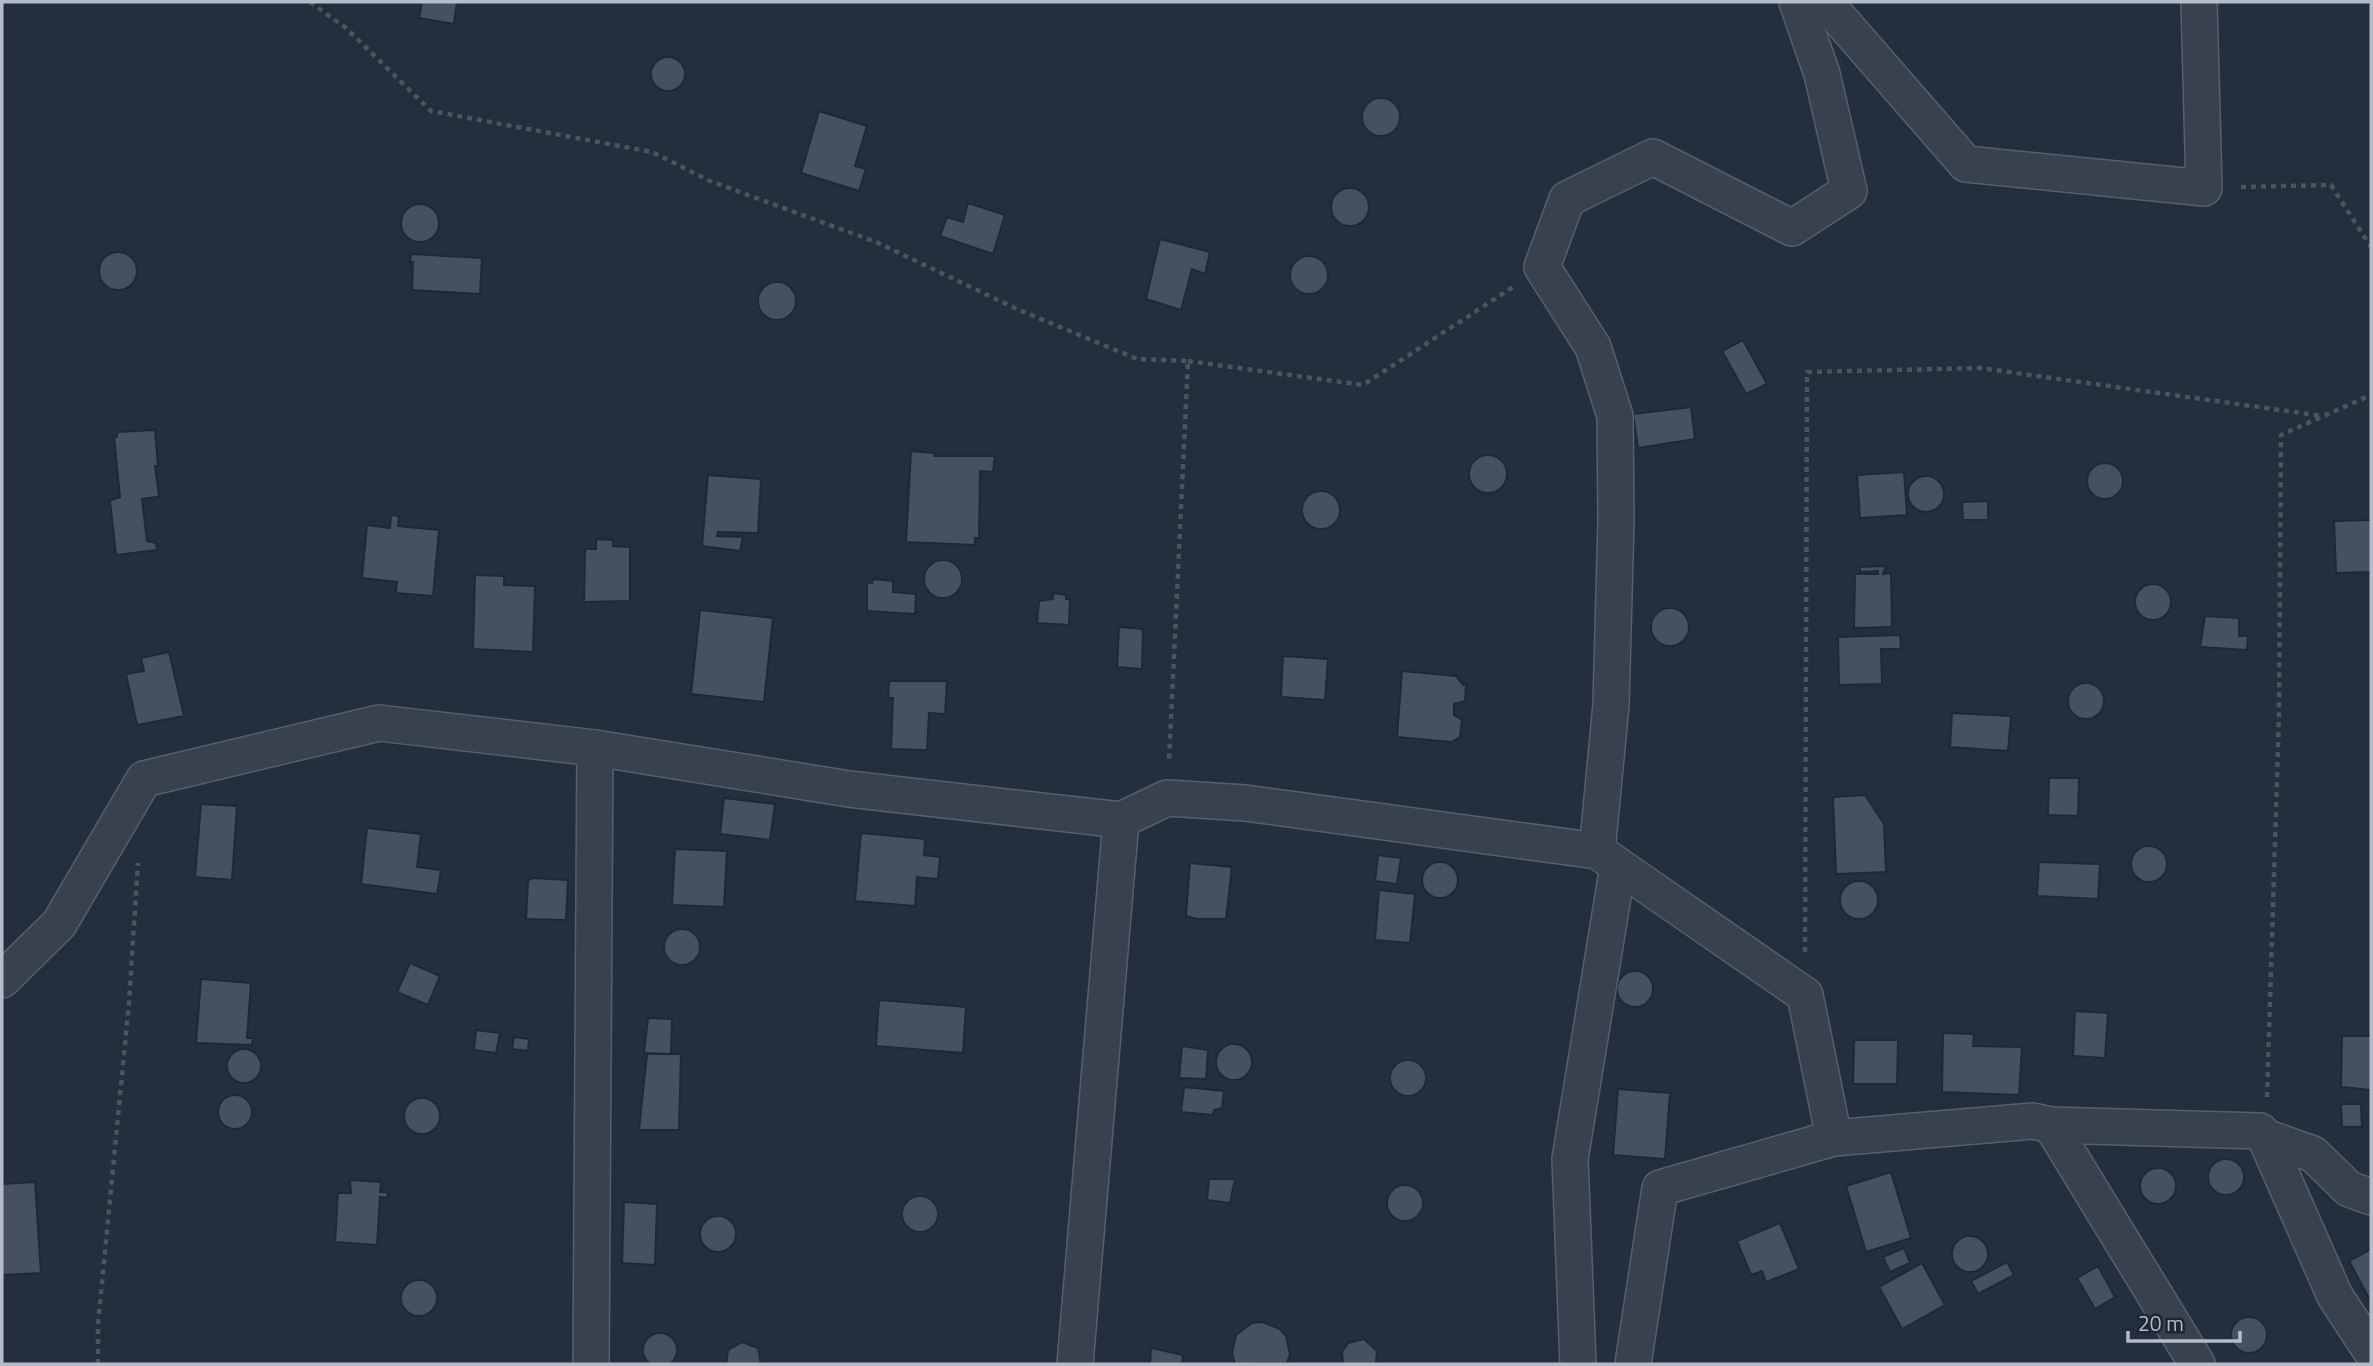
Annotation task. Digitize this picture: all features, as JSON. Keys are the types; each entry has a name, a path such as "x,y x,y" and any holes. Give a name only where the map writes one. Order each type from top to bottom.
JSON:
{"street":[{"path":"1578,1364 1570,1159 1607,859 1616,520 1615,416 1593,347 1542,267 1567,199 1653,157 1792,228 1849,191 1822,74 1797,2"},
{"path":"1825,2 1966,164 2204,188 2199,2"},
{"path":"2,979 59,924 144,779 379,723 595,748 849,789 1121,820 1167,798 1245,803 1607,859 1805,995 1834,1138"},
{"path":"591,1364 595,748"},
{"path":"1076,1364 1121,820"},
{"path":"1633,1364 1660,1188 1834,1138 2033,1121 2052,1125 2260,1131 2335,1296 2371,1351"},
{"path":"2052,1125 2197,1364"},
{"path":"2265,1137 2313,1154 2349,1189 2371,1197"}],"path":[{"path":"310,2 346,28 431,111 652,152 710,181 876,242 1020,310 1137,359 1188,361 1363,385 1542,267"},
{"path":"2204,188 2330,185 2371,247"},
{"path":"1167,798 1188,361"},
{"path":"1805,995 1807,372 1980,368 2323,416"},
{"path":"2265,1137 2279,715 2281,435 2371,395"},
{"path":"98,1364 98,1324 129,1003 138,858"}],"building":[{"path":"422,2 457,2 454,24 419,18"},
{"path":"668,57 680,62 685,74 680,86 668,91 656,86 651,74 656,62"},
{"path":"1381,98 1395,103 1400,117 1395,131 1381,136 1367,131 1362,117 1367,103"},
{"path":"819,111 867,126 855,166 866,169 859,191 801,173"},
{"path":"1350,188 1364,193 1369,207 1364,221 1350,226 1336,221 1331,207 1336,193"},
{"path":"968,203 1005,215 993,254 940,236 947,217 963,222"},
{"path":"420,204 434,209 439,223 434,237 420,242 406,237 401,223 406,209"},
{"path":"1160,239 1210,252 1205,274 1192,269 1181,310 1146,299"},
{"path":"118,252 132,257 137,271 132,285 118,290 104,285 99,271 104,257"},
{"path":"411,254 482,258 480,294 412,290"},
{"path":"1309,256 1323,261 1328,275 1323,289 1309,294 1295,289 1290,275 1295,261"},
{"path":"777,282 791,287 796,301 791,315 777,320 763,315 758,301 763,287"},
{"path":"1743,340 1767,384 1746,394 1722,351"},
{"path":"1691,407 1695,439 1638,448 1633,414"},
{"path":"155,430 158,466 155,466 159,495 163,496 142,499 147,541 156,543 157,550 116,555 110,501 105,502 120,497 114,437 117,437 117,432"},
{"path":"911,451 934,453 934,456 995,456 993,472 980,471 979,538 975,538 975,545 906,542"},
{"path":"1488,455 1501,461 1507,474 1501,487 1488,493 1475,487 1469,474 1475,461"},
{"path":"2105,463 2118,468 2123,481 2118,494 2105,499 2092,494 2087,481 2092,468"},
{"path":"1904,472 1907,515 1860,518 1857,475"},
{"path":"708,475 761,479 758,533 718,532 717,536 743,537 740,551 702,546"},
{"path":"1926,476 1939,481 1944,494 1939,507 1926,512 1913,507 1908,494 1913,481"},
{"path":"1321,491 1334,497 1340,510 1334,523 1321,529 1308,523 1302,510 1308,497"},
{"path":"1988,501 1988,520 1963,520 1962,502"},
{"path":"391,515 399,516 398,526 439,530 433,596 396,593 397,582 362,578 367,525 390,528"},
{"path":"2371,520 2371,572 2336,573 2334,521"},
{"path":"596,539 613,540 613,546 630,547 630,601 584,602 585,549 596,549"},
{"path":"943,560 957,565 962,579 957,593 943,598 929,593 924,579 929,565"},
{"path":"1886,566 1883,574 1891,573 1892,627 1854,628 1855,574 1878,574 1878,571 1860,572 1860,567"},
{"path":"475,575 504,576 504,585 535,586 533,652 473,649"},
{"path":"873,579 893,581 893,592 916,594 915,614 867,611 867,582 872,583"},
{"path":"2153,584 2166,589 2171,602 2166,615 2153,620 2140,615 2135,602 2140,589"},
{"path":"1053,593 1066,595 1066,599 1070,599 1069,625 1037,623 1039,601 1053,599"},
{"path":"1670,608 1684,613 1689,627 1684,641 1670,646 1656,641 1651,627 1656,613"},
{"path":"700,610 773,618 764,702 691,694"},
{"path":"2205,616 2239,618 2239,636 2248,636 2247,650 2200,647"},
{"path":"1119,627 1143,629 1142,669 1117,667"},
{"path":"1900,635 1901,649 1881,649 1882,684 1839,685 1838,637"},
{"path":"169,652 184,716 137,725 126,674 144,671 141,658"},
{"path":"1283,656 1328,659 1325,700 1281,697"},
{"path":"1402,671 1456,676 1463,685 1466,684 1465,701 1454,704 1454,715 1462,720 1460,737 1451,742 1397,737"},
{"path":"889,681 947,681 945,714 929,713 927,750 891,749 893,698 888,698"},
{"path":"2086,683 2099,688 2104,701 2099,714 2086,719 2073,714 2068,701 2073,688"},
{"path":"1952,713 2011,716 2008,751 1950,747"},
{"path":"2049,778 2079,778 2078,816 2048,815"},
{"path":"1865,795 1884,824 1886,872 1836,874 1833,797"},
{"path":"724,798 775,804 770,840 720,834"},
{"path":"201,804 237,806 232,880 195,877"},
{"path":"367,828 421,834 417,867 441,870 437,894 361,884"},
{"path":"861,833 925,839 924,855 940,857 938,879 917,877 915,906 855,901"},
{"path":"2149,846 2162,851 2167,864 2162,877 2149,882 2136,877 2131,864 2136,851"},
{"path":"675,849 727,851 724,907 672,905"},
{"path":"1378,855 1401,858 1397,884 1375,881"},
{"path":"1440,862 1453,867 1458,880 1453,893 1440,898 1427,893 1422,880 1427,867"},
{"path":"2039,862 2100,864 2098,899 2037,896"},
{"path":"1190,863 1232,867 1226,919 1197,919 1186,916"},
{"path":"532,878 568,880 566,920 526,919 528,881"},
{"path":"1859,881 1873,886 1878,900 1873,914 1859,919 1845,914 1840,900 1845,886"},
{"path":"1379,890 1415,894 1410,943 1375,940"},
{"path":"682,929 695,934 700,947 695,960 682,965 669,960 664,947 669,934"},
{"path":"410,963 440,976 428,1005 397,992"},
{"path":"1635,971 1648,976 1653,989 1648,1002 1635,1007 1622,1002 1617,989 1622,976"},
{"path":"201,979 251,983 247,1038 253,1038 252,1045 196,1043"},
{"path":"879,1000 966,1007 963,1053 876,1046"},
{"path":"2075,1011 2108,1013 2105,1058 2073,1056"},
{"path":"648,1018 672,1019 671,1054 644,1053"},
{"path":"476,1030 500,1033 496,1053 474,1050"},
{"path":"1943,1033 1974,1034 1973,1046 2022,1047 2019,1095 1942,1092"},
{"path":"2342,1036 2371,1036 2371,1090 2341,1087"},
{"path":"514,1037 529,1039 528,1051 512,1049"},
{"path":"1854,1040 1898,1040 1897,1084 1853,1084"},
{"path":"1234,1044 1247,1049 1252,1062 1247,1075 1234,1080 1221,1075 1216,1062 1221,1049"},
{"path":"1182,1046 1208,1050 1206,1079 1179,1078"},
{"path":"244,1049 256,1054 261,1066 256,1078 244,1083 232,1078 227,1066 232,1054"},
{"path":"647,1054 681,1054 679,1130 639,1130"},
{"path":"1408,1060 1421,1065 1426,1078 1421,1091 1408,1096 1395,1091 1390,1078 1395,1065"},
{"path":"1184,1087 1224,1091 1222,1108 1214,1110 1213,1115 1181,1112"},
{"path":"1618,1089 1670,1093 1665,1159 1613,1155"},
{"path":"235,1095 247,1100 252,1112 247,1124 235,1129 223,1124 218,1112 223,1100"},
{"path":"422,1098 435,1103 440,1116 435,1129 422,1134 409,1129 404,1116 409,1103"},
{"path":"2341,1104 2361,1104 2362,1127 2342,1127"},
{"path":"2226,1159 2239,1164 2244,1177 2239,1190 2226,1195 2213,1190 2208,1177 2213,1164"},
{"path":"2158,1168 2171,1173 2176,1186 2171,1199 2158,1204 2145,1199 2140,1186 2145,1173"},
{"path":"1891,1172 1911,1238 1866,1252 1846,1186"},
{"path":"1209,1179 1235,1179 1230,1203 1207,1200"},
{"path":"350,1180 381,1182 380,1192 388,1192 387,1198 380,1197 377,1245 335,1242 338,1193 351,1193"},
{"path":"35,1182 41,1273 2,1275 2,1184"},
{"path":"1405,1185 1418,1190 1423,1203 1418,1216 1405,1221 1392,1216 1387,1203 1392,1190"},
{"path":"920,1196 933,1201 938,1214 933,1227 920,1232 907,1227 902,1214 907,1201"},
{"path":"624,1202 657,1204 655,1265 622,1263"},
{"path":"718,1216 731,1221 736,1234 731,1247 718,1252 705,1247 700,1234 705,1221"},
{"path":"1780,1223 1799,1269 1766,1282 1762,1271 1751,1275 1737,1241"},
{"path":"1970,1236 1983,1241 1988,1254 1983,1267 1970,1272 1957,1267 1952,1254 1957,1241"},
{"path":"1904,1248 1910,1263 1890,1272 1883,1257"},
{"path":"2371,1249 2371,1302 2349,1261"},
{"path":"2007,1262 2014,1275 1978,1294 1971,1281"},
{"path":"1922,1263 1945,1305 1902,1329 1879,1287"},
{"path":"2098,1266 2115,1297 2095,1309 2077,1278"},
{"path":"419,1280 432,1285 437,1298 432,1311 419,1316 406,1311 401,1298 406,1285"},
{"path":"2249,1317 2262,1322 2267,1335 2262,1348 2249,1353 2236,1348 2231,1335 2236,1322"},
{"path":"1262,1322 1280,1329 1286,1336 1290,1354 1287,1363 1235,1364 1232,1354 1236,1335 1252,1323"},
{"path":"660,1333 672,1338 677,1350 672,1362 660,1367 648,1362 643,1350 648,1338"},
{"path":"1364,1339 1377,1351 1376,1364 1343,1364 1342,1352 1348,1343"},
{"path":"742,1342 758,1348 761,1364 726,1364 728,1350"},
{"path":"1151,1348 1183,1355 1182,1364 1150,1364"}]}
